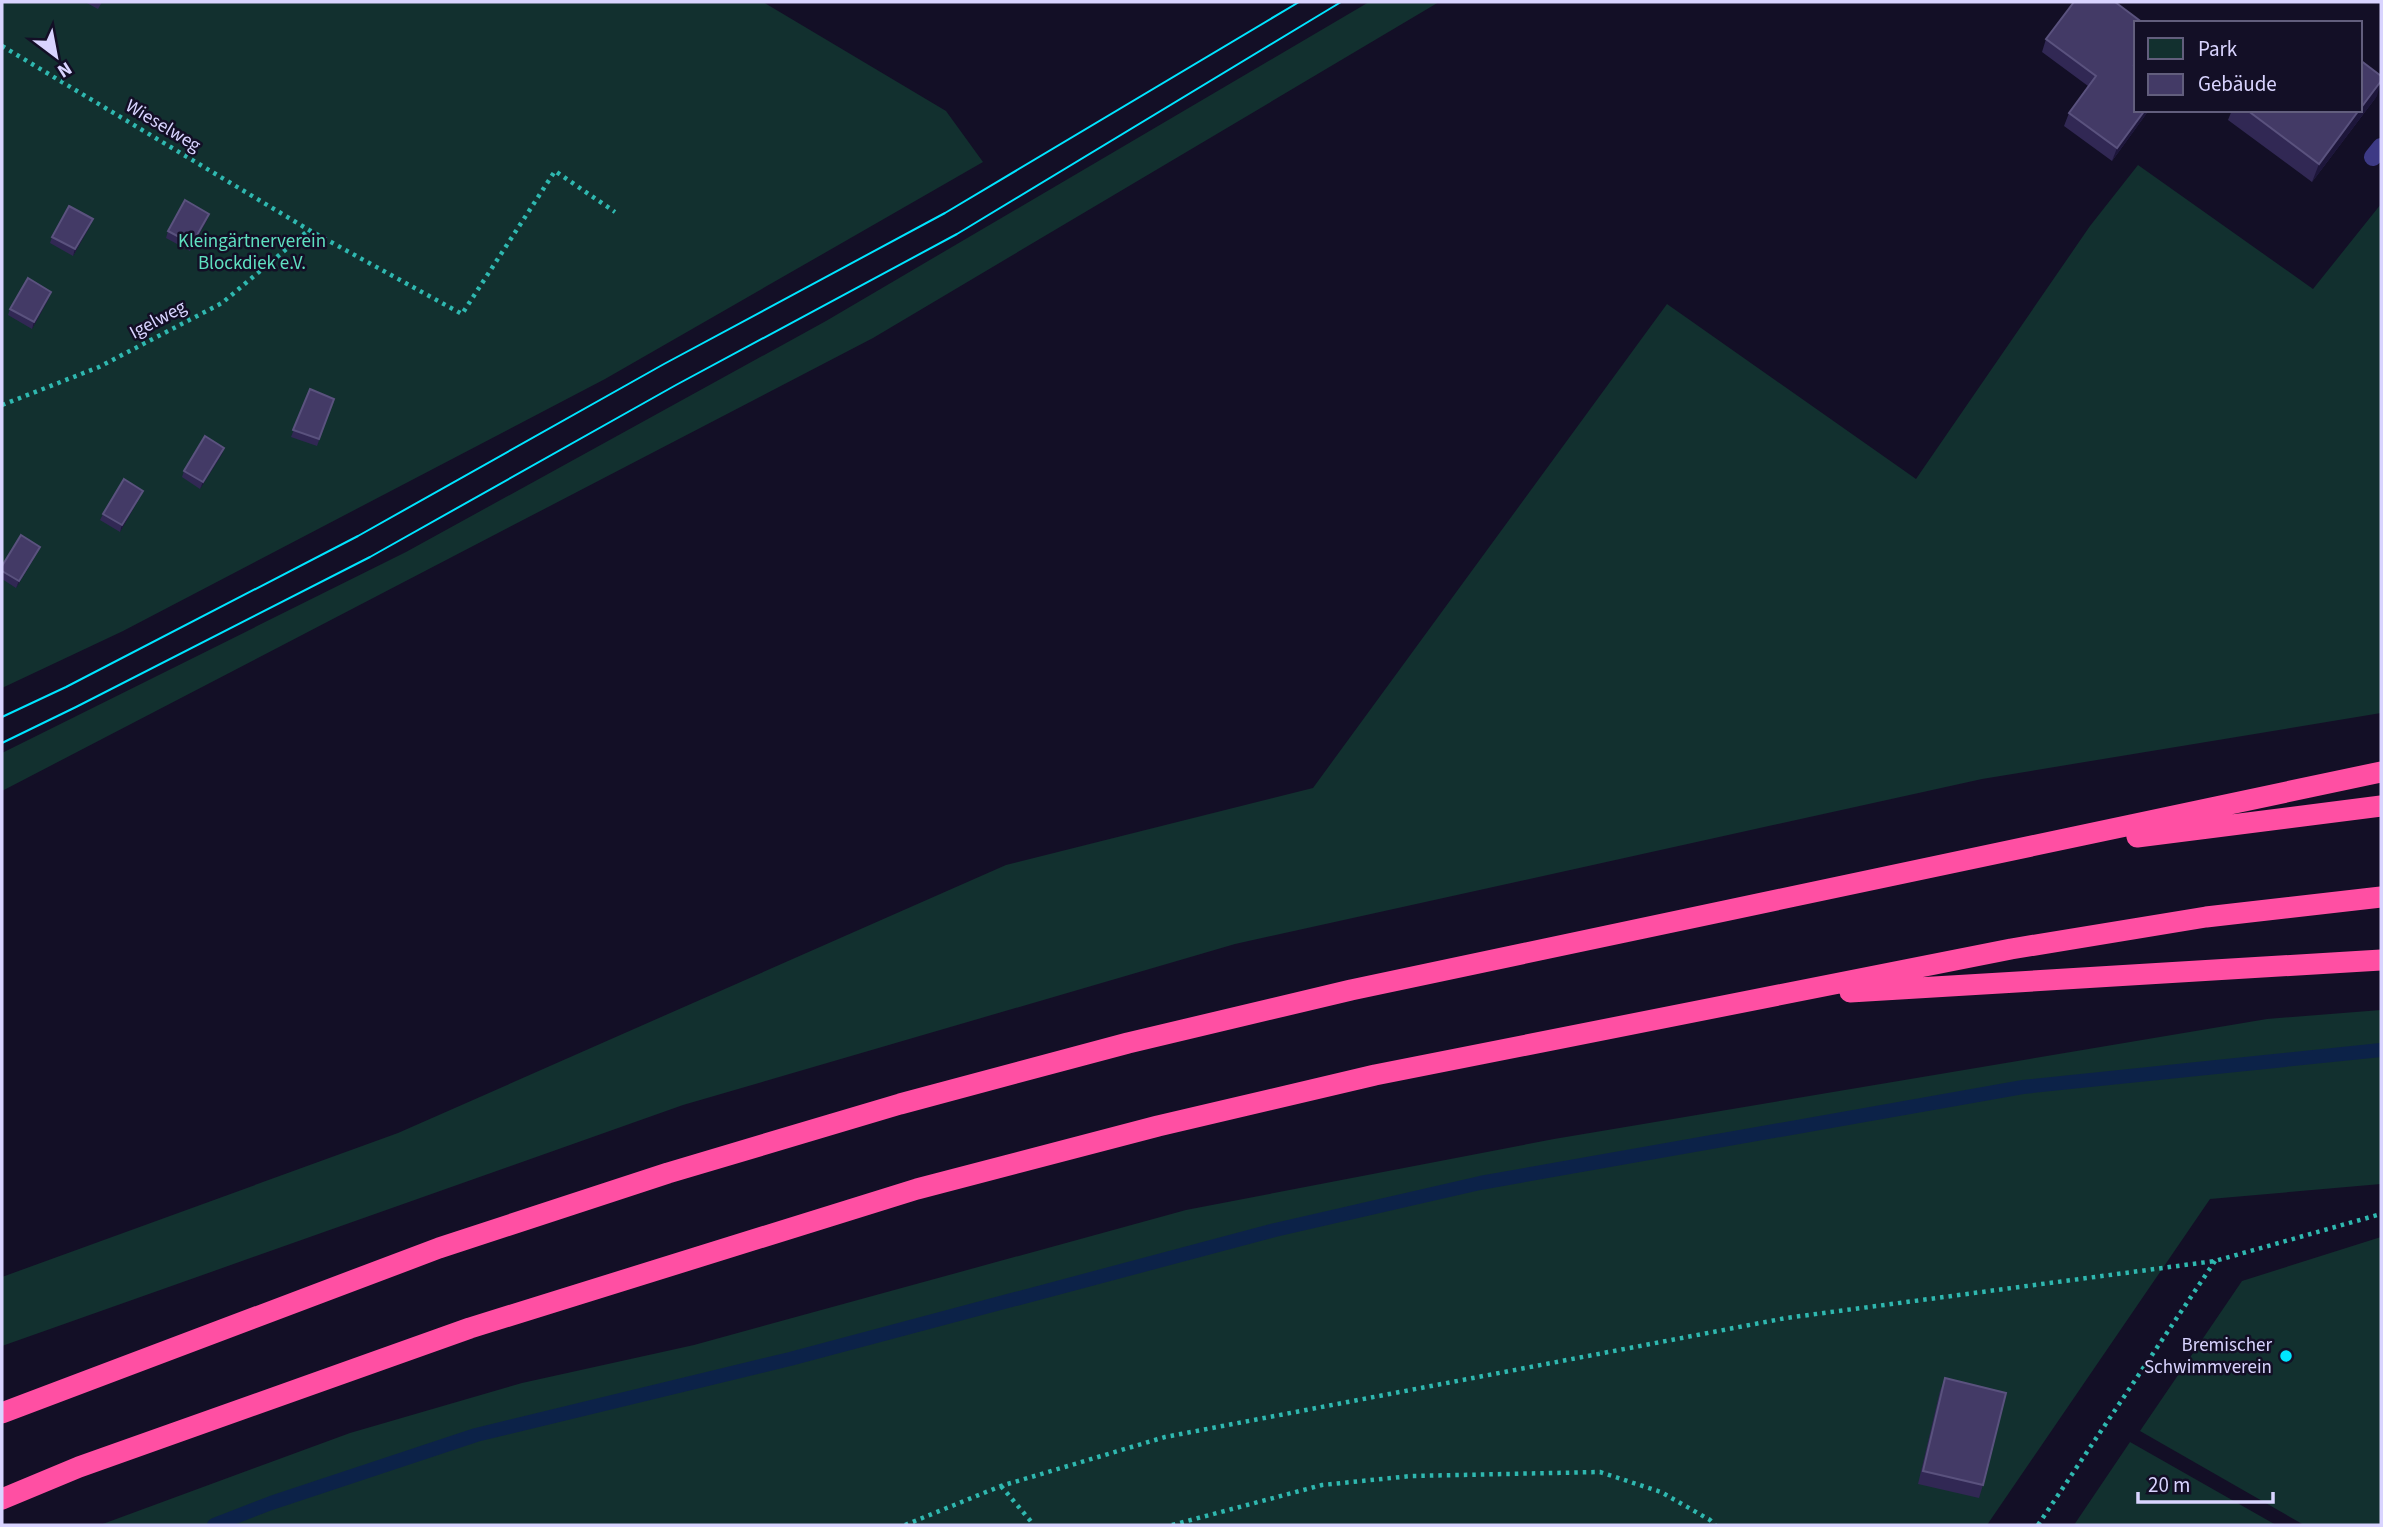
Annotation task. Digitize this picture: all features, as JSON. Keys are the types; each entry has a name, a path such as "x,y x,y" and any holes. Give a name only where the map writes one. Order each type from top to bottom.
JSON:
{"highway":[{"path":"2,1413 439,1248 668,1173 900,1104 1128,1043 1351,990 2381,772"},
{"path":"1997,854 2381,806"},
{"path":"2,1499 79,1467 470,1328 917,1189 1158,1126 1375,1075 2011,949 2180,921 2381,897"},
{"path":"1764,997 2381,960"}],"path":[{"name":"Wieselweg","path":"2,46 309,230 462,314 555,171 615,212"},
{"name":"Igelweg","path":"2,405 99,367 222,303 309,230"},
{"path":"905,1525 1001,1486 1165,1437 1786,1318 2215,1261 2381,1214"},
{"path":"2038,1525 2215,1261"},
{"path":"1172,1525 1322,1485 1411,1476 1600,1472 1661,1492 1715,1525"},
{"path":"1001,1486 1034,1525"}],"green space":[{"name":"Kleingärtnerverein Blockdiek e.V.","path":"2,2 763,2 946,111 983,162 605,379 123,631 2,688"},
{"path":"1369,2 1439,2 873,338 2,791 2,753 406,552 826,321"},
{"path":"2138,165 2313,289 2381,204 2381,713 1982,779 1235,944 683,1105 2,1346 2,1277 398,1133 1006,865 1313,788 1667,304 1916,479 2090,226"},
{"path":"2381,1010 2381,1184 2210,1199 1987,1525 100,1525 350,1433 522,1383 694,1345 1186,1210 1554,1139 2267,1019"},
{"name":"Bremischer Schwimmverein","path":"2381,1237 2381,1525 2304,1525 2140,1431 2242,1281"},
{"path":"2130,1442 2276,1525 2074,1525"}],"building":[{"path":"2074,2 2115,2 2140,21 2134,21 2134,112 2144,112 2117,148 2069,113 2096,76 2046,39"},
{"path":"2362,62 2381,76 2381,81 2362,106"},
{"path":"2250,112 2358,112 2319,164"},
{"path":"185,200 209,214 192,244 168,231"},
{"path":"69,206 93,219 75,249 52,237"},
{"path":"28,278 51,292 34,322 10,309"},
{"path":"310,389 334,399 319,439 293,430"},
{"path":"205,436 224,448 203,482 184,471"},
{"path":"124,479 143,491 122,525 103,514"},
{"path":"21,535 40,547 19,581 2,571 2,566"},
{"path":"1945,1378 2006,1393 1983,1485 1923,1471"}],"waterway":[{"path":"214,1525 271,1503 476,1435 790,1359 1275,1230 1480,1183 2023,1087 2381,1050"}],"tram line":[{"path":"2,717 66,687 358,536 664,364 945,213 1299,2"},
{"path":"2,743 370,557 676,385 957,234 1341,2"}],"place":[{"name":"Bremischer Schwimmverein","path":"2286,1356"}]}
